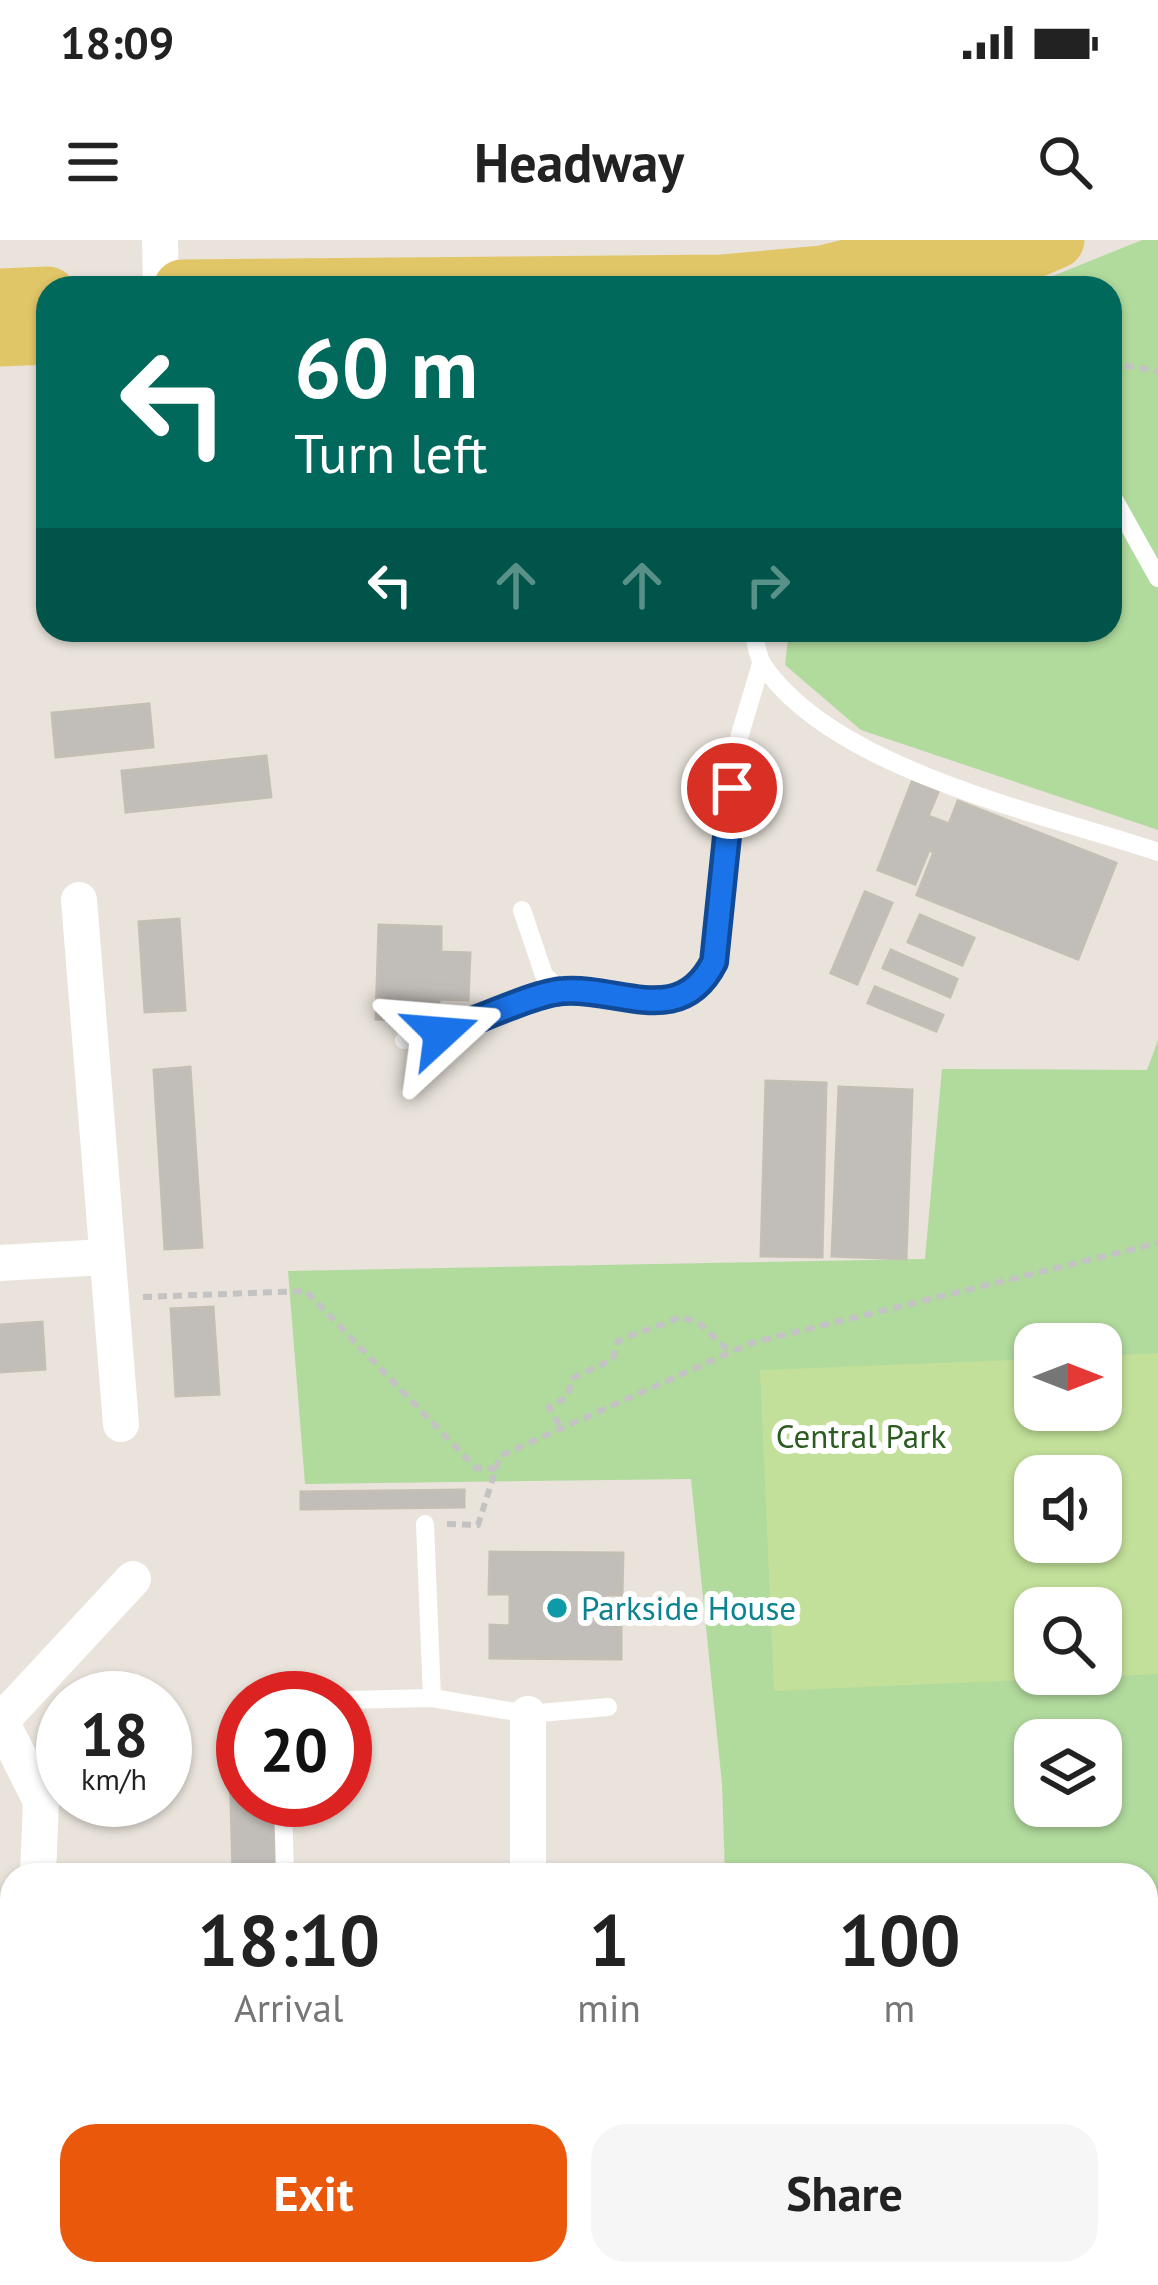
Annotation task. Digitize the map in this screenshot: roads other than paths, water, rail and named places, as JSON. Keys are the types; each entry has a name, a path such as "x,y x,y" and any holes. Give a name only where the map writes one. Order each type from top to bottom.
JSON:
{"main road":[{"path":"803,276 979,259 1056,240"},
{"path":"941,276 979,259"},
{"path":"0,297 36,296"},
{"path":"0,338 36,336"}],"street":[{"path":"160,240 160,276"},
{"path":"79,900 121,1424"},
{"path":"0,1263 105,1257"},
{"path":"38,1863 40,1801 1,1720 134,1579"},
{"path":"528,1714 528,1863"}],"lane":[{"path":"1122,514 1158,578"},
{"path":"404,1040 441,1033 560,990 630,1000 685,997 703,985 714,962 738,741 761,664 756,642"},
{"path":"761,664 829,730 893,763 1158,852"},
{"path":"522,910 544,975 560,990"},
{"path":"425,1524 432,1698"},
{"path":"372,1699 432,1698 528,1714 608,1707"},
{"path":"284,1827 285,1863"}],"place":[{"name":"Parkside House","path":"557,1608"}],"park label":[{"name":"Central Park","path":"861,1436"}]}
